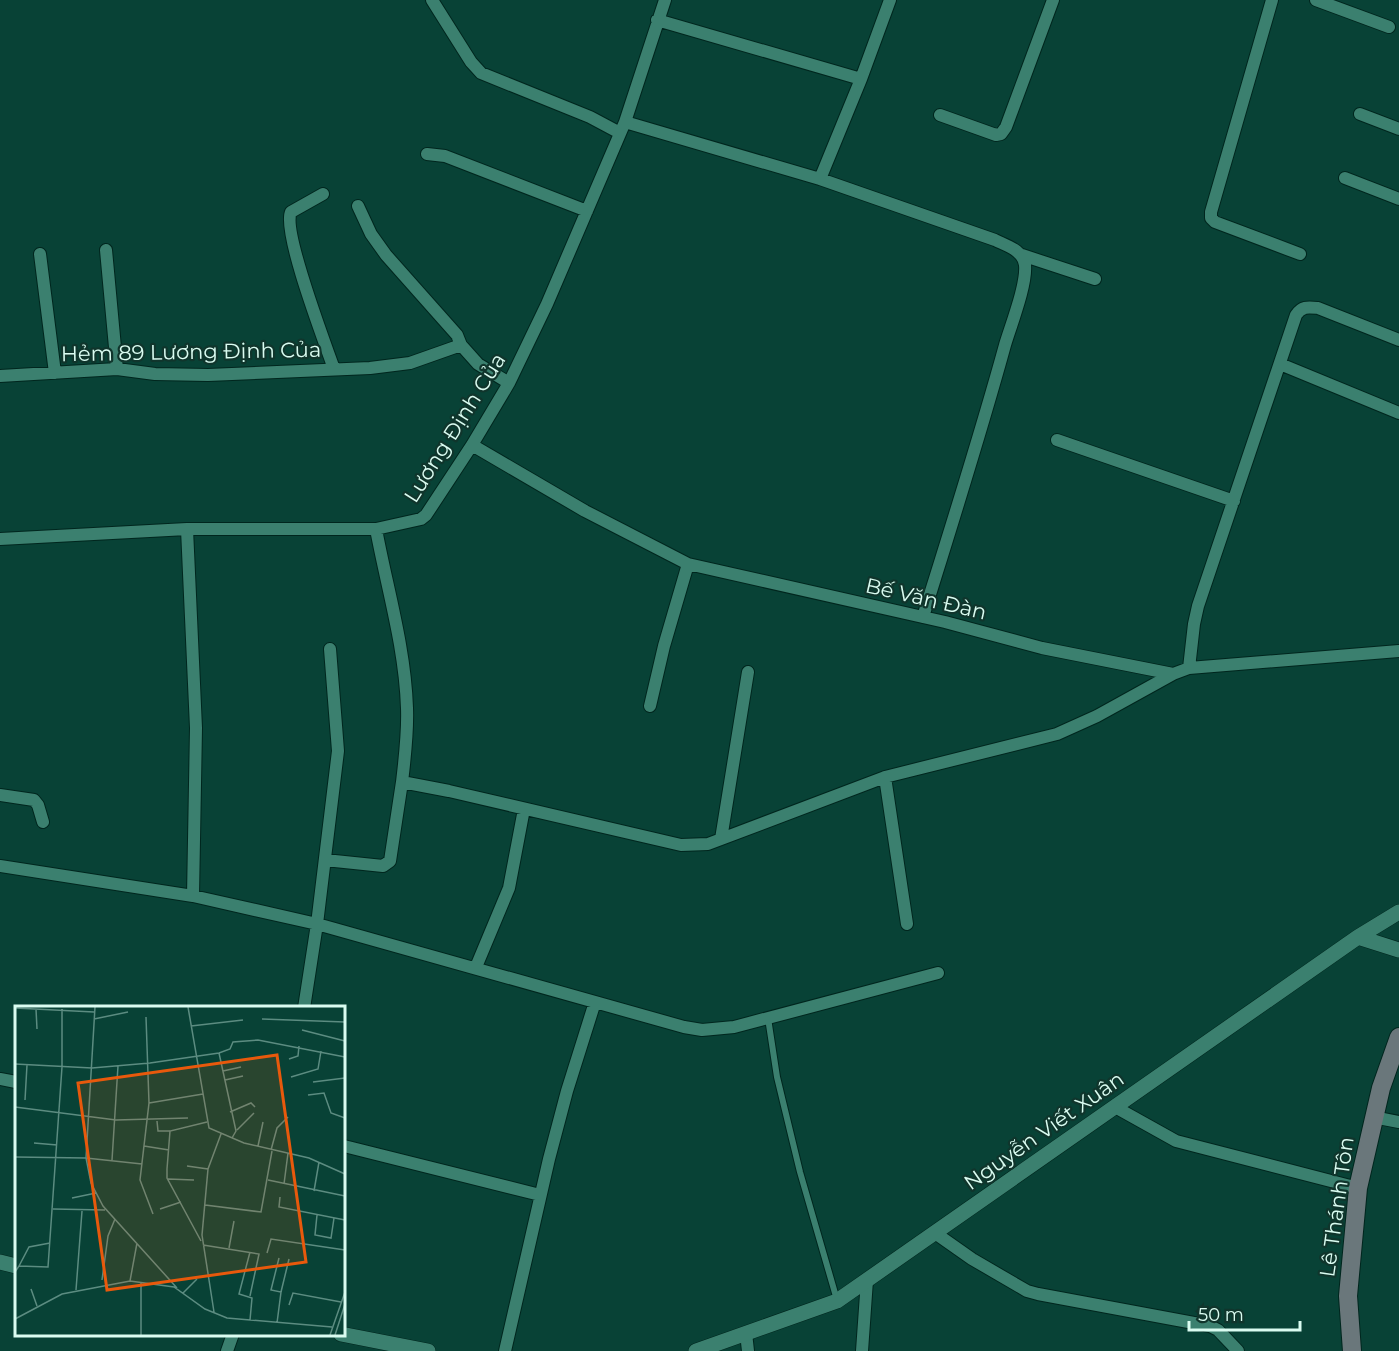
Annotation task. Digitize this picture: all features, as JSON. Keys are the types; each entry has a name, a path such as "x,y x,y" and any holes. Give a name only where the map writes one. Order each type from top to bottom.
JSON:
{"main road":[{"name":"Lê Thánh Tôn","path":"1352,1351 1348,1296 1358,1188 1373,1117 1399,1037"}],"street":[{"path":"432,0 471,62 481,73 590,117 820,179 995,240 1022,255 1095,279"},
{"name":"Lương Định Của","path":"0,539 187,529 376,529 414,522 426,515 472,446 509,383 548,304 622,127 664,0"},
{"path":"820,179 890,0"},
{"path":"940,115 996,135 1001,134 1006,128 1053,0"},
{"path":"1272,0 1211,218 1215,222 1300,255"},
{"path":"1316,0 1389,27"},
{"path":"657,20 861,79"},
{"path":"1359,114 1399,129"},
{"path":"427,154 445,156 587,211"},
{"path":"1345,178 1399,199"},
{"path":"323,194 291,212 288,217 303,277 334,369"},
{"path":"358,206 371,234 386,255 457,335 461,345 478,364 509,383"},
{"path":"106,250 117,369"},
{"path":"40,254 55,373"},
{"path":"923,617 988,406 1021,288 1025,265 1022,255"},
{"path":"1189,668 1198,606 1296,315 1300,309 1318,308 1399,340"},
{"name":"Hẻm 89 Lương Định Của","path":"0,376 117,369 155,374 208,375 370,368 410,363 461,345"},
{"path":"1280,364 1399,414"},
{"path":"1057,440 1234,501"},
{"name":"Bế Văn Đàn","path":"472,446 585,511 688,564 923,617 1042,648 1173,674"},
{"path":"187,529 196,728 193,896"},
{"path":"326,860 383,866 390,861 402,782 407,737 404,674 376,529"},
{"path":"650,706 664,646 688,564"},
{"path":"304,1006 326,860 338,751 330,649"},
{"path":"402,782 652,840 681,845 708,844 885,777 1057,734 1189,668 1399,651"},
{"path":"721,839 748,672"},
{"path":"885,777 907,924"},
{"path":"0,795 34,800 39,805 43,822"},
{"path":"476,967 509,888 525,809"},
{"path":"0,866 193,896 317,924 661,1021 702,1030 727,1028 938,973"},
{"name":"Nguyễn Viết Xuân","path":"696,1351 837,1301 1358,937 1399,912"},
{"path":"1358,937 1399,950"},
{"path":"505,1351 540,1195 567,1091 595,1002"},
{"path":"0,1079 15,1082"},
{"path":"1115,1107 1176,1141 1358,1188"},
{"path":"1373,1117 1399,1122"},
{"path":"345,1146 540,1195"},
{"path":"936,1233 972,1259 1027,1290 1054,1299 1210,1326 1218,1330 1238,1351"},
{"path":"0,1262 15,1266"},
{"path":"862,1351 867,1280"},
{"path":"746,1333 748,1351"},
{"path":"227,1351 233,1336"},
{"path":"345,1336 428,1351"}],"lane":[{"path":"768,1018 777,1077 800,1172 837,1301"}]}
